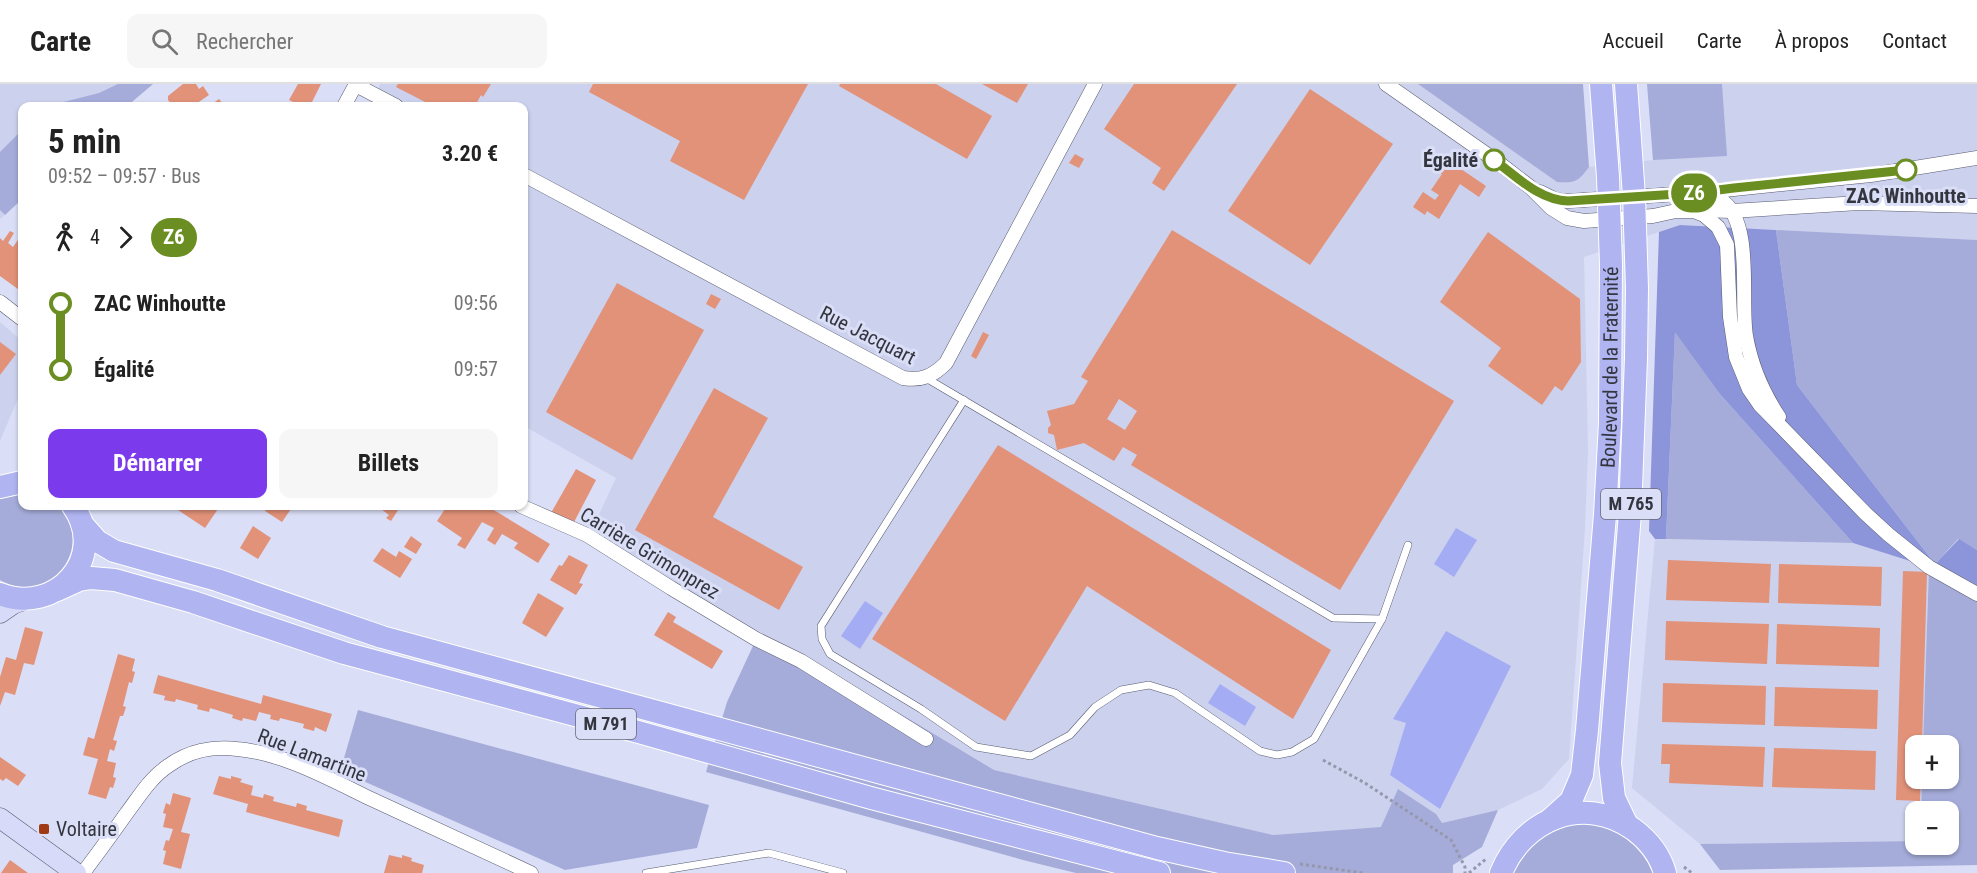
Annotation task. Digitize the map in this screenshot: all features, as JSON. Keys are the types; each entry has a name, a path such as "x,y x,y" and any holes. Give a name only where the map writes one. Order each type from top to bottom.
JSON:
{"main road":[{"name":"Boulevard de la Fraternité","path":"1551,819 1571,801 1582,775 1609,433 1609,208 1601,84"},
{"name":"Boulevard de la Fraternité","path":"1626,84 1637,288 1634,435 1610,763 1614,798 1627,825"},
{"path":"0,594 24,600 41,597 57,590 70,580 82,558 84,541 78,513"},
{"name":"M 791","path":"78,513 97,541 123,555 218,580 382,637 1157,848 1284,873"},
{"name":"M 791","path":"57,590 79,580 91,578 115,580 193,602 344,653 872,798 1159,873"},
{"path":"1490,870 1529,832 1551,819 1563,815 1590,813 1615,819 1627,825 1649,843 1661,864 1672,873"}],"street":[{"path":"346,102 356,84 389,102"},
{"name":"Rue Jacquart","path":"528,176 903,378 914,380 936,373 946,363 1095,84"},
{"path":"1386,84 1455,131 1530,187 1551,208 1567,218 1584,222 1609,208 1634,207 1694,193 1871,175 1977,158"},
{"path":"1530,187 1551,198 1609,208 1732,211 1859,203 1977,206"},
{"path":"1694,193 1715,197 1724,202 1737,221 1742,238 1743,318 1749,352 1768,398 1803,449"},
{"path":"1688,210 1709,219 1718,227 1725,239 1728,251 1731,327 1736,357 1741,374 1760,405 1865,513 1909,552 1929,567 1977,594"},
{"path":"0,302 18,316"},
{"name":"Carrière Grimonprez","path":"528,509 587,535 756,639 801,662 926,739"},
{"path":"0,613 24,600"},
{"name":"Rue Lamartine","path":"83,873 147,786 161,771 191,753 219,748 248,750 295,764 531,873"},
{"path":"0,818 76,873"}],"lane":[{"path":"926,378 1333,618 1382,619"},
{"path":"964,400 822,626 822,639 830,654 921,709 976,747 1031,756 1070,735 1095,707 1121,690 1149,685 1175,693 1260,751 1277,755 1292,752 1314,739 1382,619 1408,545"},
{"path":"646,873 769,853 843,873"}],"path":[{"path":"1323,760 1365,783 1451,840 1465,867 1465,873"}],"shaded area":[{"path":"0,84 153,84 132,102 18,102 18,203 0,219"},
{"path":"118,84 153,84 132,102 64,102 99,93"},
{"path":"380,84 1418,84 1556,181 1582,176 1589,167 1653,160 1649,84 1977,84 1977,240 1680,225 1584,257 1588,450 1569,759 1542,789 1498,810 1442,823 1273,835 993,770 809,659 588,538 616,478 528,428 528,102 373,102"},
{"path":"1418,84 1583,84 1589,167 1576,181 1557,182"},
{"path":"1647,84 1722,84 1727,156 1653,160"},
{"path":"18,134 18,203 5,215 0,210 0,152"},
{"path":"1680,225 1776,230 1797,385 1935,564 1959,539 1977,550 1977,594 1929,567 1853,543 1719,393 1675,332 1666,539 1655,539 1649,531 1659,232"},
{"path":"1776,230 1977,240 1977,550 1958,539 1935,564 1797,385"},
{"path":"0,322 18,338 18,398 0,441"},
{"path":"1675,331 1719,393 1853,543 1666,539"},
{"path":"18,493 18,510 62,510 69,522 73,539 70,555 62,569 50,580 35,586 18,587 0,580 0,499"},
{"path":"1456,528 1477,540 1454,577 1434,564"},
{"path":"1655,539 1853,543 1929,567 1923,735 1905,735 1905,789 1922,789 1921,801 1905,801 1905,841 1700,844 1632,788"},
{"path":"1929,567 1977,594 1977,865 1720,870 1700,844 1905,841 1905,855 1959,855 1959,801 1921,801 1922,789 1959,789 1959,735 1923,735"},
{"path":"865,601 883,613 860,649 841,636"},
{"path":"1446,631 1511,666 1440,809 1390,775 1406,723 1393,719"},
{"path":"759,633 809,659 994,770 1273,835 1381,827 1398,789 1436,814 1442,823 1498,810 1482,847 1453,865 1453,873 1076,873 706,772 727,702"},
{"path":"1220,684 1256,707 1245,726 1208,703"},
{"path":"358,710 709,805 697,848 565,870 345,773 342,765"},
{"path":"1581,823 1615,832 1633,844 1653,873 1511,873 1536,839 1561,826"}],"building":[{"path":"183,84 196,84 199,89 203,86 209,95 199,102 170,102 168,96"},
{"path":"298,84 321,84 312,102 289,100"},
{"path":"398,84 491,84 477,102 425,102 396,87"},
{"path":"593,84 808,84 744,200 670,161 680,141 589,92"},
{"path":"840,84 936,84 992,116 967,159 839,86"},
{"path":"982,84 1028,84 1017,103"},
{"path":"1134,84 1237,84 1164,191 1152,183 1161,168 1104,129"},
{"path":"1310,89 1393,144 1310,265 1228,211"},
{"path":"1075,154 1084,159 1079,168 1069,163"},
{"path":"1442,154 1486,186 1479,197 1460,184 1439,219 1427,211 1425,215 1413,207 1423,192 1435,200 1439,195 1431,190 1442,174 1433,168"},
{"path":"1172,230 1454,401 1340,590 1131,465 1137,455 1123,447 1114,461 1084,443 1057,450 1054,435 1048,433 1051,425 1047,411 1074,404 1088,381 1081,377","holes":["1119,399 1137,411 1125,430 1107,419"]},
{"path":"10,231 14,233 8,243 13,247 18,240 18,289 0,276 0,238 3,241"},
{"path":"1488,232 1580,299 1581,362 1562,391 1555,386 1542,405 1488,366 1501,348 1440,302"},
{"path":"617,283 704,330 632,460 546,412"},
{"path":"711,294 721,299 715,309 706,304"},
{"path":"983,332 989,335 976,359 971,356"},
{"path":"0,342 16,354 0,375"},
{"path":"714,388 768,418 713,517 803,567 779,610 635,530"},
{"path":"998,445 1331,650 1293,719 1087,586 1005,721 872,639"},
{"path":"576,469 596,480 573,524 551,513"},
{"path":"178,510 217,510 205,528"},
{"path":"266,510 290,510 282,522"},
{"path":"382,510 398,510 391,521 386,518 389,515"},
{"path":"444,510 494,510 550,544 538,563 514,548 518,543 502,534 495,545 487,540 494,528 482,522 465,549 457,545 462,538 437,521"},
{"path":"253,526 271,538 258,559 240,548"},
{"path":"411,536 422,544 416,554 404,547"},
{"path":"382,548 396,557 399,551 412,559 400,578 373,561"},
{"path":"569,555 588,565 579,583 583,584 576,595 550,580 559,565 562,566"},
{"path":"1668,560 1771,564 1769,603 1666,600"},
{"path":"1779,564 1882,567 1881,606 1778,603"},
{"path":"1903,571 1927,572 1922,735 1905,735 1905,789 1921,789 1920,801 1896,800"},
{"path":"538,593 564,608 546,637 522,623"},
{"path":"668,612 676,617 673,622 723,651 712,669 654,635"},
{"path":"1666,621 1769,624 1767,664 1665,660"},
{"path":"1777,624 1880,628 1879,667 1776,664"},
{"path":"25,627 43,632 34,665 24,663 15,695 5,692 0,706 0,677 6,657 16,660"},
{"path":"118,654 135,659 132,671 135,672 132,683 129,682 123,706 126,707 123,716 120,716 113,740 117,741 114,751 110,749 107,761 116,763 113,777 116,778 106,799 88,794 98,759 83,755 88,737 94,739"},
{"path":"158,675 261,704 263,695 332,714 326,732 315,727 314,731 303,728 304,724 280,718 279,721 270,719 271,715 259,712 256,721 243,718 242,721 232,718 233,715 210,708 209,712 197,709 198,705 176,699 175,702 164,700 165,696 153,693"},
{"path":"1663,683 1766,686 1765,725 1662,722"},
{"path":"1775,687 1878,690 1877,729 1774,726"},
{"path":"1662,744 1765,747 1763,787 1669,783 1670,764 1661,764"},
{"path":"1774,748 1876,751 1875,790 1772,787"},
{"path":"0,757 26,775 18,786 6,778 3,781 0,779"},
{"path":"219,776 242,779 240,782 253,786 251,795 263,798 264,794 274,797 273,801 296,807 297,803 307,806 306,810 343,820 339,837 246,812 248,804 213,794"},
{"path":"173,793 191,798 181,832 190,834 181,869 163,864 166,851 163,850 173,829 163,827 166,814 163,813 166,803 170,805"},
{"path":"389,855 412,858 411,861 424,865 422,873 384,873"},
{"path":"10,860 28,873 1,873"}],"bus line":[{"name":"Z6","path":"1494,160 1530,187 1551,198 1563,201 1694,193 1906,170"}],"place":[{"name":"Égalité","path":"1494,160"},
{"name":"ZAC Winhoutte","path":"1906,170"},
{"name":"Voltaire","path":"44,829"}]}
